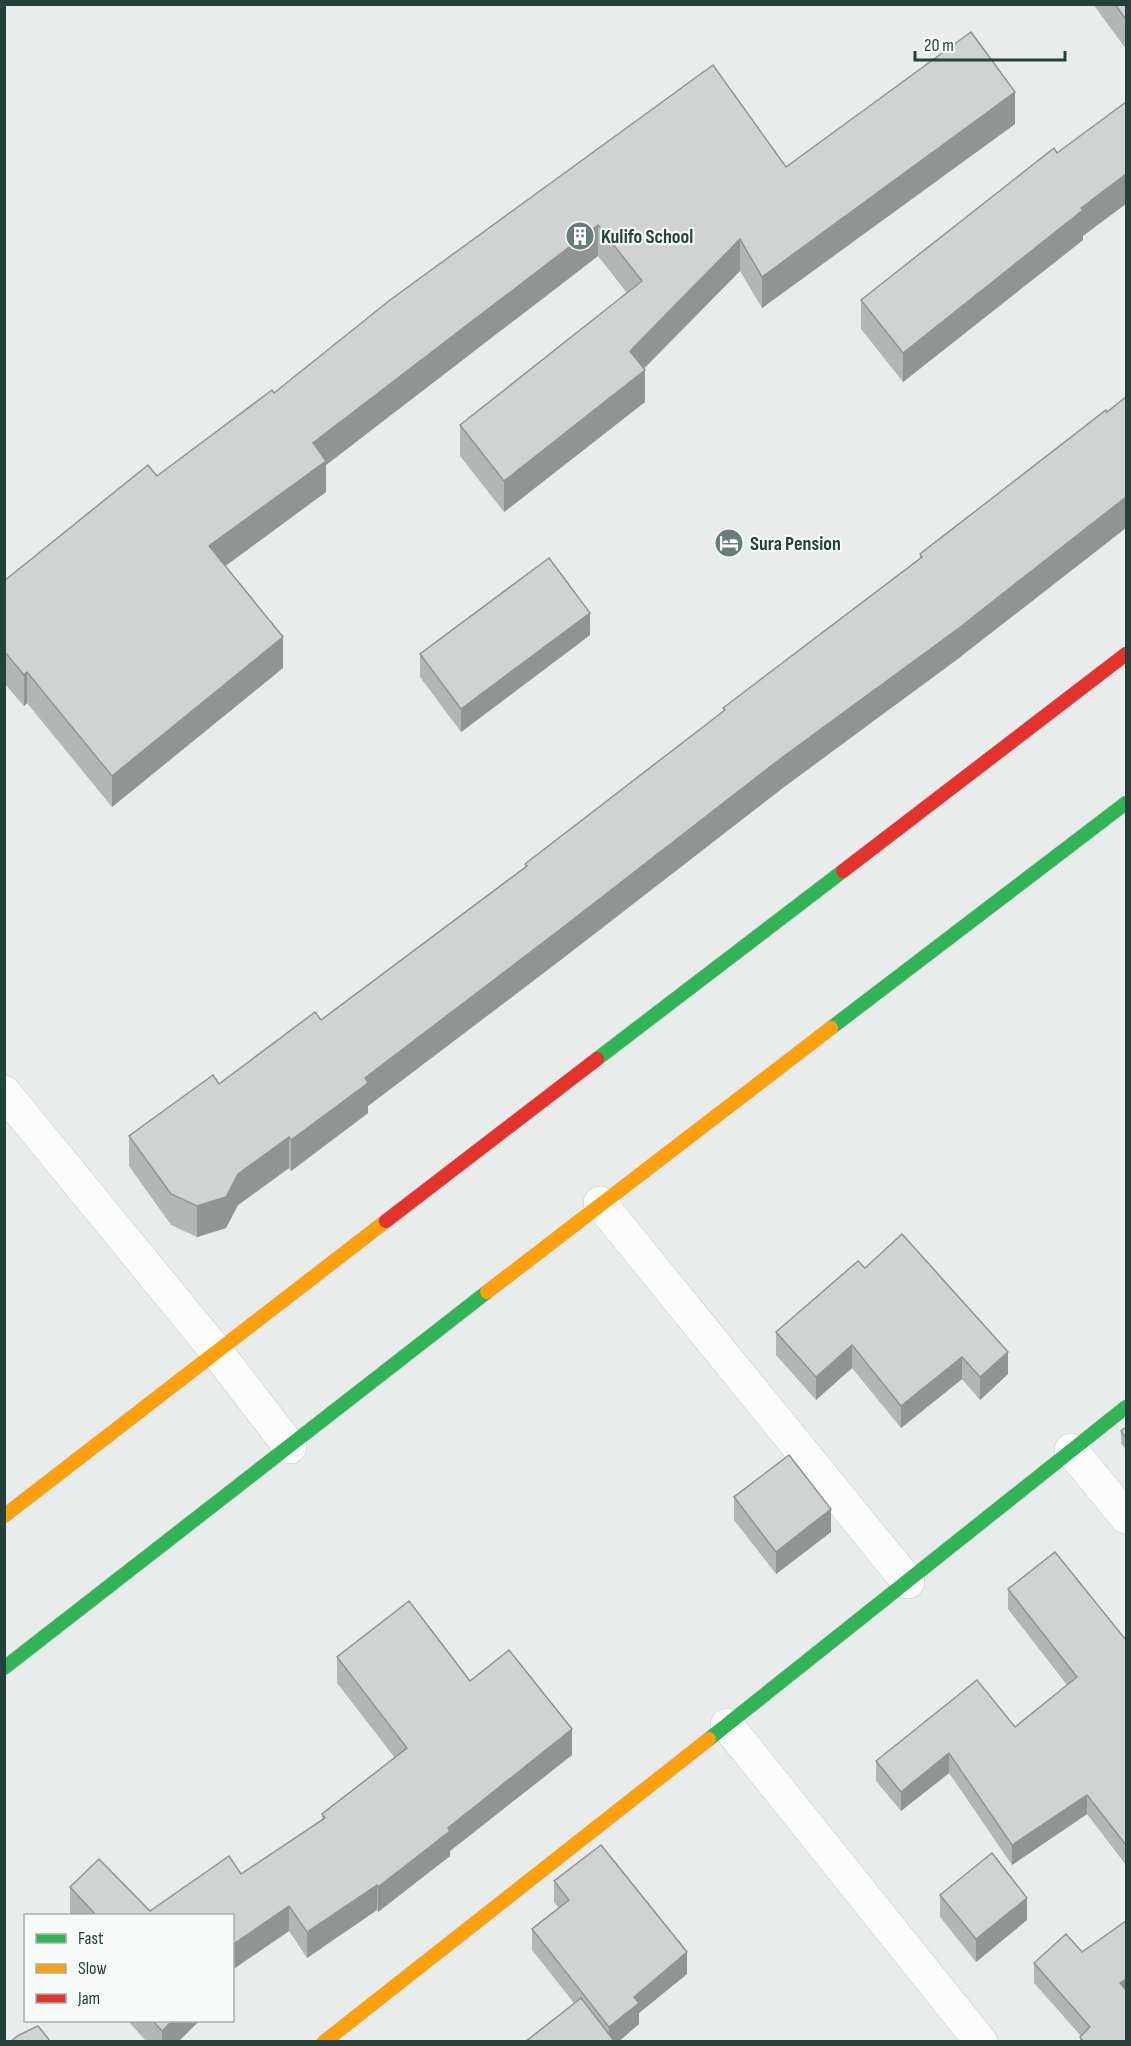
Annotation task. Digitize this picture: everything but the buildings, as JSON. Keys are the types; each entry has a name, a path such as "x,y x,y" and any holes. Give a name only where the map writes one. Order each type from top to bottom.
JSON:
{"main road":[{"path":"4,1516 1126,654"},
{"path":"4,1668 600,1203 1126,803"},
{"path":"338,2037 1126,1407"}],"street":[{"path":"4,1092 216,1351 290,1447"},
{"path":"600,1203 908,1582"},
{"path":"1071,1450 1126,1517"},
{"path":"727,1725 981,2042"}],"traffic: fast":[{"path":"831,1028 1126,803"},
{"path":"597,1059 843,871"},
{"path":"4,1668 487,1292"},
{"path":"709,1739 1126,1407"}],"traffic: slow":[{"path":"487,1292 831,1028"},
{"path":"4,1516 386,1221"},
{"path":"324,2042 709,1739"}],"traffic: jam":[{"path":"843,871 1126,654"},
{"path":"386,1221 597,1059"}],"place":[{"name":"Kulifo School","path":"580,236"},
{"name":"Sura Pension","path":"729,543"}]}
